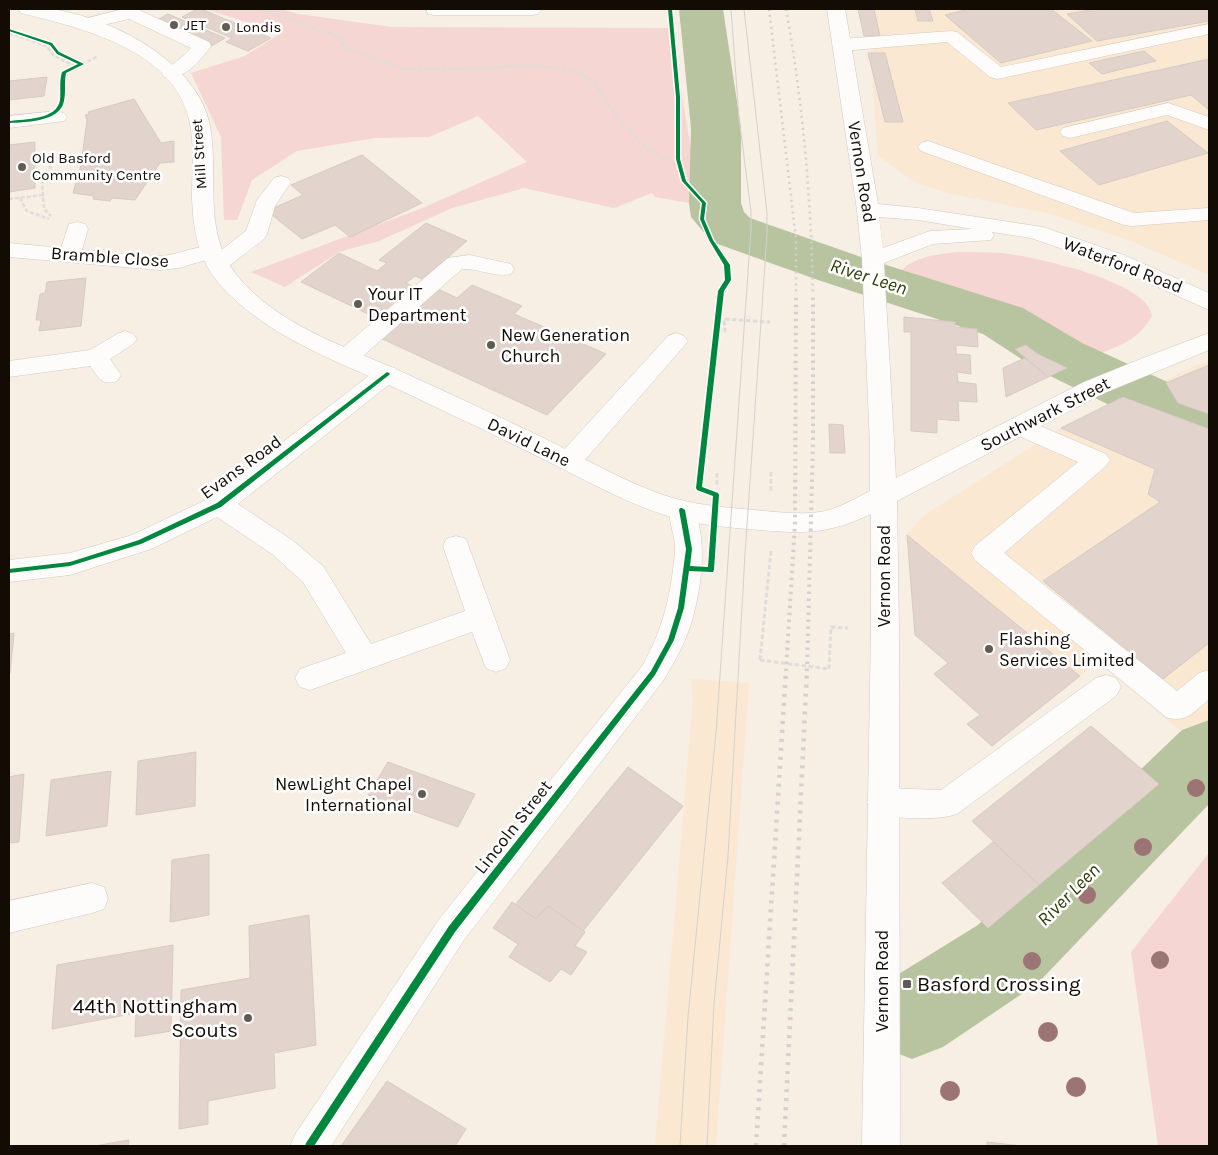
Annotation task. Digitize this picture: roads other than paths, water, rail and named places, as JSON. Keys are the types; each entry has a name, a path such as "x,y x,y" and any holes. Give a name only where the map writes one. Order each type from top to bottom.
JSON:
{"main road":[{"name":"Mill Street","path":"27,9 86,24 131,42 171,73 186,91 197,114 202,150 203,204 213,258"},
{"name":"Vernon Road","path":"836,9 868,210 873,259 884,495 881,1146"},
{"path":"433,14 532,10"},
{"path":"86,24 131,13 202,46 190,60 171,73"},
{"path":"842,46 951,36 997,73 1209,29"},
{"path":"1070,132 1168,109 1209,124"},
{"path":"9,122 57,117"},
{"path":"928,147 1132,220 1209,214"},
{"path":"213,258 256,234 261,210 272,191 281,182"},
{"name":"Waterford Road","path":"868,210 918,214 1035,232 1116,260 1191,292 1209,303"},
{"path":"70,255 78,229"},
{"name":"Waterford Road","path":"873,259 930,238 1035,232"},
{"name":"Bramble Close","path":"9,250 159,263 213,258"},
{"name":"David Lane","path":"213,258 245,299 306,338 387,374 636,493 682,510 714,516 795,524 812,523 840,516 884,495"},
{"path":"348,356 456,263 470,262 503,269"},
{"path":"9,369 102,366 125,339"},
{"path":"569,461 676,341"},
{"name":"Southwark Street","path":"884,495 1096,386 1209,341"},
{"name":"Evans Road","path":"9,571 70,564 140,542 219,505 387,374"},
{"path":"1019,426 1097,460 985,553 1177,708 1209,682"},
{"path":"219,505 282,547 313,574 364,657"},
{"name":"Lincoln Street","path":"310,1146 452,929 653,673 671,640 681,608 688,568 689,549 682,510"},
{"path":"456,546 496,660"},
{"path":"310,678 364,657 480,617"},
{"path":"883,802 946,804 1106,687"},
{"path":"9,917 92,898"}],"waterway":[{"name":"River Leen","path":"701,9 716,128 715,203 718,217 731,230 841,269 1003,321 1061,357 1209,427"},
{"name":"River Leen","path":"912,1016 1008,954 1209,753"}],"tram line":[{"path":"680,1146 688,1017 716,733 751,229 751,211 739,118 731,9"},
{"path":"707,1146 714,1004 728,856 745,554 767,234 767,213 744,9"}],"railway":[{"path":"769,9 796,239 796,293"},
{"path":"786,9 805,151 813,294"},
{"path":"786,671 795,523 796,293"},
{"path":"807,671 813,442 813,294"},
{"path":"756,1146 786,670"},
{"path":"784,1146 807,670"}],"place":[{"name":"JET","path":"174,25"},
{"name":"Londis","path":"226,27"},
{"name":"Old Basford Community Centre","path":"22,167"},
{"name":"Your IT Department","path":"358,304"},
{"name":"New Generation Church","path":"491,345"},
{"name":"Flashing Services Limited","path":"989,649"},
{"name":"NewLight Chapel International","path":"422,794"},
{"name":"Basford Crossing","path":"907,984"},
{"name":"44th Nottingham Scouts","path":"248,1018"}]}
